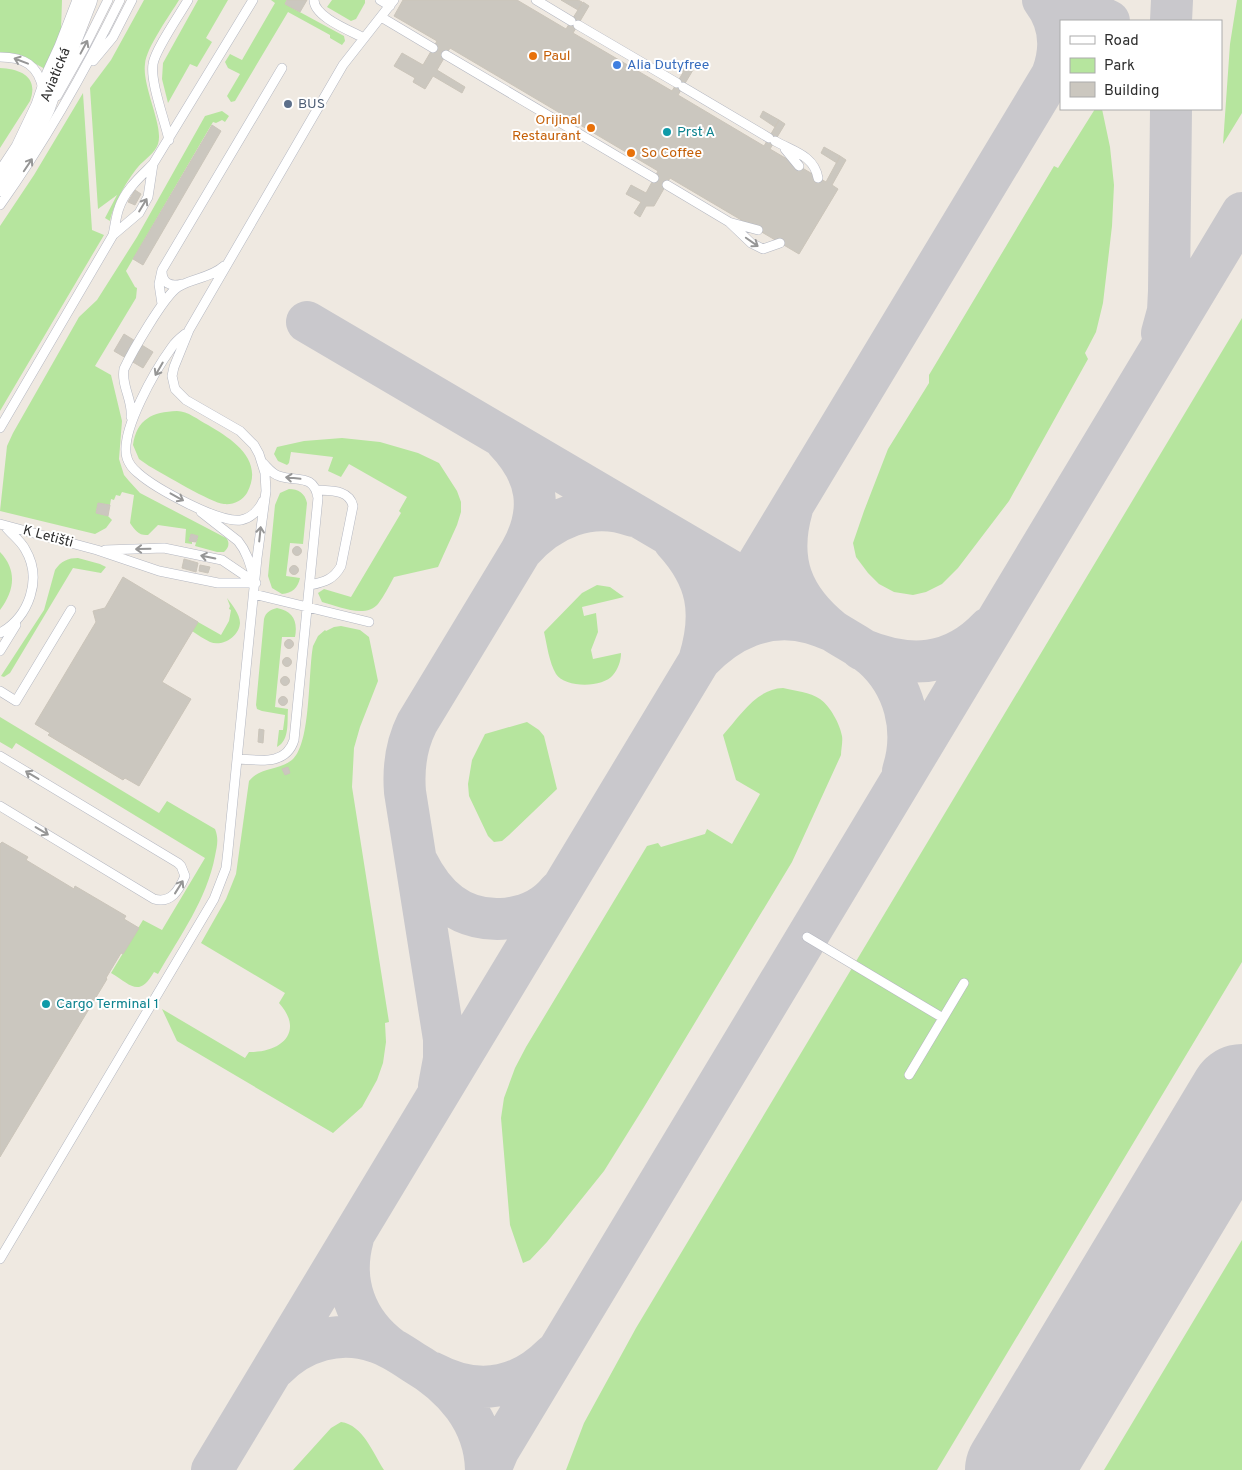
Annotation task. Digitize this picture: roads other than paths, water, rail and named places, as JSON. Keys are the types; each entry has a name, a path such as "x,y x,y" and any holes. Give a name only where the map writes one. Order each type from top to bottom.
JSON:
{"main road":[{"name":"Aviatická","path":"0,184 23,149 43,107 85,0"}],"lane":[{"path":"23,149 62,88 108,0"},
{"path":"0,205 34,155 80,78 120,0"},
{"path":"80,78 113,37 131,0"},
{"path":"169,140 154,78 153,64 188,0"},
{"path":"0,428 113,235 119,207 133,183 153,164 169,140 253,0"},
{"path":"314,0 316,8 323,16 364,38"},
{"path":"0,1259 214,899 226,868 266,491 263,463 254,445 240,431 186,400 175,389 172,376 189,330 343,65 392,3 380,0"},
{"path":"536,0 772,140 808,159 814,165 818,178"},
{"path":"381,17 433,48"},
{"path":"446,55 654,178"},
{"path":"0,58 20,59 28,63 36,71 41,80 44,96 43,107"},
{"path":"162,304 159,284 162,270 282,68"},
{"path":"784,146 799,166"},
{"path":"113,235 139,213 148,197 153,164"},
{"path":"666,185 729,222 751,243 763,248 780,243"},
{"path":"729,222 758,230"},
{"path":"162,270 162,276 168,284 174,286 212,274 229,261"},
{"path":"184,284 172,292 162,304 124,369 124,385 131,406 126,456 130,464 148,481 193,506 217,516 241,520 249,517 260,508 266,491"},
{"path":"130,423 172,346 189,330"},
{"path":"238,759 275,760 292,746 310,586 317,494 308,482 277,476 263,463"},
{"path":"310,586 324,582 337,574 341,566 353,506 352,501 346,494 340,492 317,494"},
{"path":"193,506 238,541 246,554 256,582"},
{"path":"0,651 22,614 33,584 31,562 22,544 2,525"},
{"name":"K Letišti","path":"2,525 97,550"},
{"path":"97,550 164,548 222,560 256,582"},
{"path":"97,550 168,573 218,583 256,582"},
{"path":"254,594 369,622"},
{"path":"0,692 16,701 71,610"},
{"path":"0,633 22,614"},
{"path":"0,806 154,899 169,899 173,896 185,876 178,863 1,757"},
{"path":"807,936 943,1018"},
{"path":"909,1075 964,983"}],"place":[{"name":"Paul","path":"533,56"},
{"name":"Alia Dutyfree","path":"617,65"},
{"name":"BUS","path":"288,104"},
{"name":"Orijinal Restaurant","path":"591,128"},
{"name":"Prst A","path":"667,132"},
{"name":"So Coffee","path":"631,153"},
{"name":"Cargo Terminal 1","path":"46,1004"}]}
